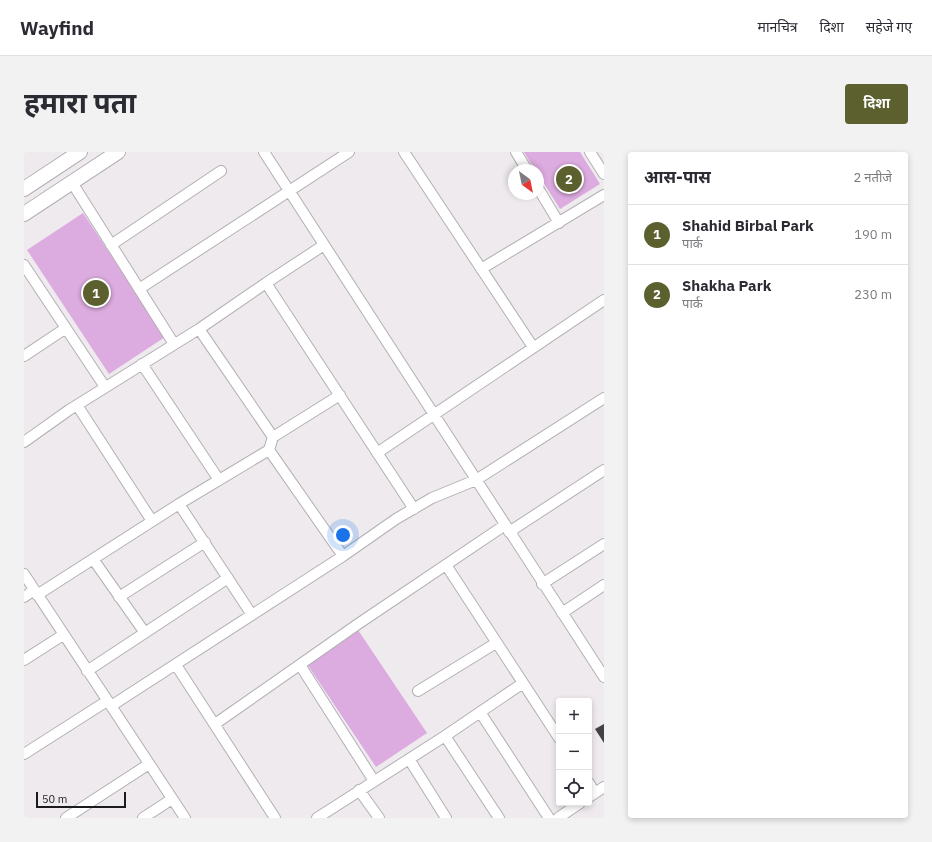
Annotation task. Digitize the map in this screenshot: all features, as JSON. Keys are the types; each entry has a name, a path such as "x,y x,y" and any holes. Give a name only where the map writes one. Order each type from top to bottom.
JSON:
{"street":[{"path":"24,189 80,152"},
{"path":"24,214 118,152"},
{"path":"264,152 542,584 604,677"},
{"path":"139,289 349,152"},
{"path":"404,152 533,348"},
{"path":"516,152 523,164"},
{"path":"590,152 604,174"},
{"path":"111,245 222,171"},
{"path":"72,181 174,344"},
{"path":"481,269 604,195"},
{"path":"544,198 559,223"},
{"path":"24,442 77,405 199,329 324,245"},
{"path":"24,265 28,280 66,328 105,387"},
{"path":"266,283 414,509"},
{"path":"377,453 604,300"},
{"path":"24,356 66,328"},
{"path":"199,329 273,437"},
{"path":"142,364 219,480"},
{"path":"24,597 36,592 93,559 179,504 269,450 273,437 340,395"},
{"path":"25,752 176,665 414,509 432,498 476,480 604,398"},
{"path":"77,405 152,521"},
{"path":"269,450 343,556"},
{"path":"215,724 446,565 604,470"},
{"path":"179,504 252,615"},
{"path":"119,597 205,542"},
{"path":"542,584 604,544"},
{"path":"93,559 145,633"},
{"path":"446,565 556,734"},
{"path":"24,574 185,818"},
{"path":"87,670 228,578"},
{"path":"562,613 604,586"},
{"path":"24,660 63,634"},
{"path":"418,691 496,643"},
{"path":"176,665 275,818"},
{"path":"300,665 374,781"},
{"path":"317,818 445,736 523,683"},
{"path":"480,712 549,818"},
{"path":"445,736 499,818"},
{"path":"409,759 446,818"},
{"path":"66,818 149,764"},
{"path":"592,795 604,787"},
{"path":"360,790 379,818"},
{"path":"143,818 172,798"},
{"path":"558,818 576,806"}],"shaded area":[{"path":"524,152 580,152 600,184 560,209 544,184 544,164 531,164"},
{"path":"83,213 165,337 109,374 27,250"},
{"path":"358,630 427,733 376,767 307,664"}],"building":[{"path":"604,724 604,743 595,729"}],"place":[{"name":"Shakha Park","path":"569,179"},
{"name":"Shahid Birbal Park","path":"96,293"}]}
